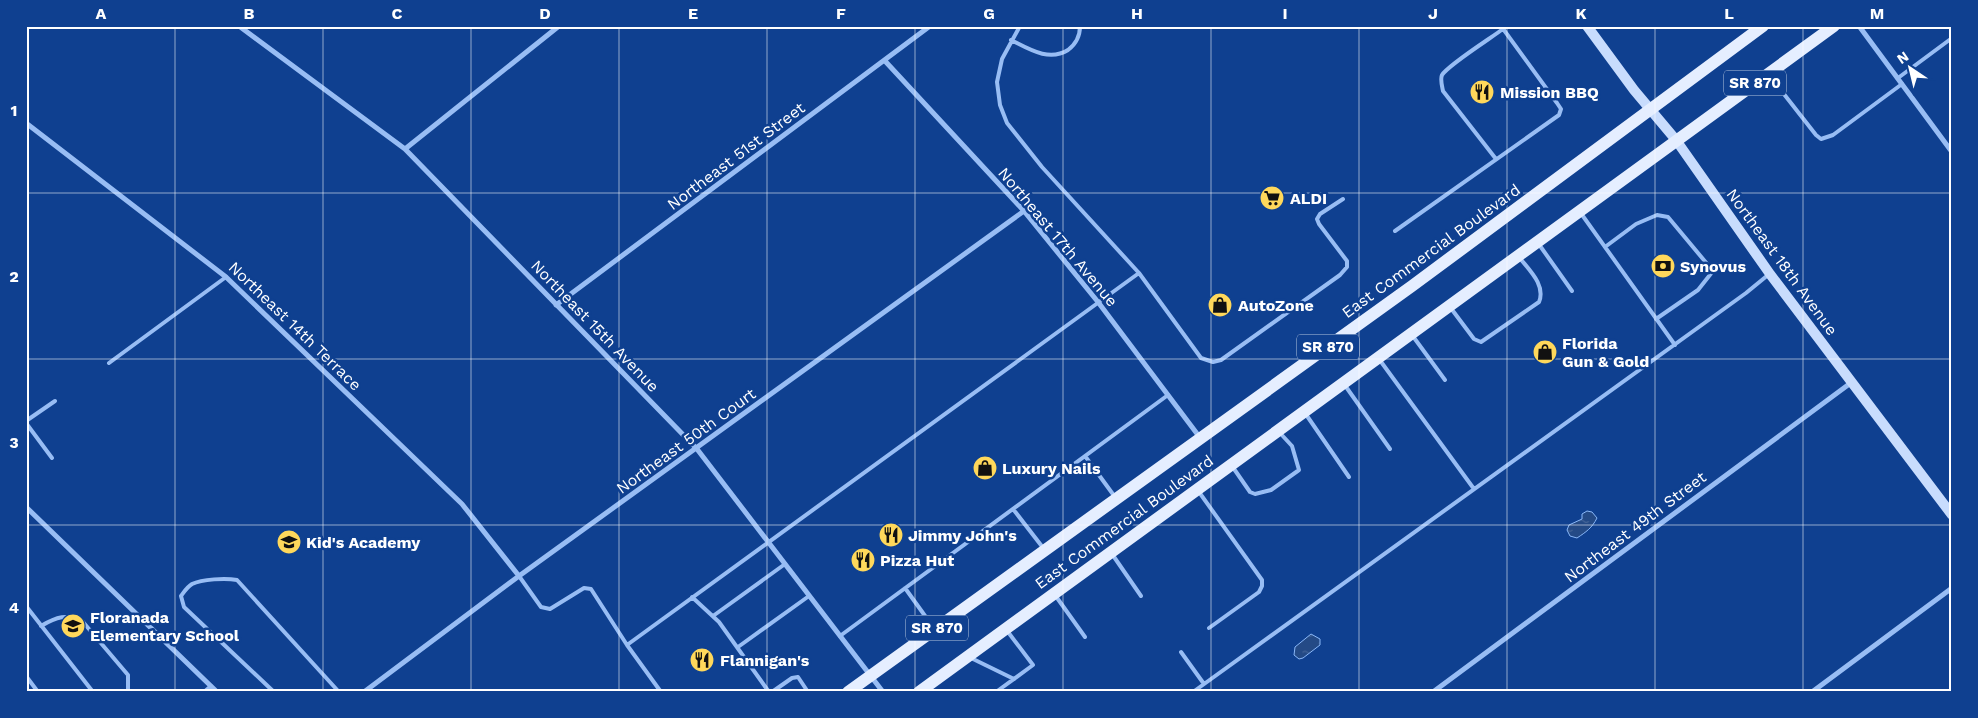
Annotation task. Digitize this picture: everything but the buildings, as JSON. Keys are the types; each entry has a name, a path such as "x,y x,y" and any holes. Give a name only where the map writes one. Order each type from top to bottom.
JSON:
{"main road":[{"name":"East Commercial Boulevard","path":"848,692 1201,439 1764,26"},
{"name":"East Commercial Boulevard","path":"919,692 1834,26"}],"street":[{"name":"Northeast 15th Avenue","path":"239,26 405,149 697,449 883,692"},
{"path":"405,149 559,26"},
{"name":"Northeast 51st Street","path":"556,304 930,26"},
{"name":"Northeast 18th Avenue","path":"1587,26 1634,90 1676,140 1770,274 1952,516"},
{"path":"1859,26 1952,152"},
{"name":"Northeast 17th Avenue","path":"885,61 1024,211 1098,302 1201,439"},
{"name":"Northeast 14th Terrace","path":"26,123 226,277 462,504 519,576"},
{"name":"Northeast 50th Court","path":"364,692 519,576 1024,211"},
{"name":"Northeast 49th Street","path":"1433,692 1852,382"},
{"path":"26,507 217,692"},
{"path":"1812,692 1952,588"}],"lane":[{"path":"1020,26 1002,59 997,82 1000,106 1007,123 1042,167 1139,273 1201,358 1212,362 1221,360 1340,275 1347,267 1347,261 1319,224 1318,219 1320,214 1343,199"},
{"path":"1011,40 1035,52 1055,56 1072,47 1078,40 1080,26"},
{"path":"1395,231 1496,159 1559,114 1561,109 1502,28 1451,66 1442,75 1443,91 1496,159"},
{"path":"1898,78 1952,38"},
{"path":"1768,74 1816,135 1822,138 1833,135 1902,84"},
{"path":"1579,210 1675,344"},
{"path":"1605,247 1636,224 1657,215 1668,217 1713,271 1698,290 1656,319"},
{"path":"1537,241 1572,290"},
{"path":"1449,305 1474,338 1481,342 1539,302 1542,296 1542,288 1518,255"},
{"path":"627,644 1139,273"},
{"path":"1193,692 1770,274"},
{"path":"109,362 226,277"},
{"path":"1411,333 1445,380"},
{"path":"1378,357 1474,489"},
{"path":"1343,382 1390,449"},
{"path":"840,636 1168,395"},
{"path":"52,458 26,422 55,401"},
{"path":"1303,411 1349,477"},
{"path":"1230,465 1250,492 1255,494 1271,490 1299,470 1292,446 1278,430"},
{"path":"1085,456 1117,500"},
{"path":"1197,489 1262,580 1259,592 1209,628"},
{"path":"1013,509 1045,550"},
{"path":"1110,552 1141,596"},
{"path":"713,616 785,564"},
{"path":"519,576 541,606 550,609 584,588 591,589 660,692"},
{"path":"274,692 184,606 181,596 187,588 194,583 211,580 227,578 237,580 339,692"},
{"path":"905,588 934,630"},
{"path":"1054,593 1085,637"},
{"path":"738,647 809,596"},
{"path":"692,597 713,616 771,692 792,678 798,677 808,692"},
{"path":"26,606 93,692"},
{"path":"41,626 55,618 64,616 74,617 82,622 128,675 128,692"},
{"path":"996,692 1033,665 1005,628"},
{"path":"1181,652 1204,684"},
{"path":"967,656 1014,679"},
{"path":"26,676 38,692"},
{"path":"204,692 211,686"}],"water":[{"path":"1587,511 1592,512 1597,518 1593,524 1577,538 1570,536 1567,530 1569,525 1582,519 1582,514"},
{"path":"1311,634 1320,639 1320,645 1299,659 1294,655 1295,647"}],"place":[{"name":"Mission BBQ","path":"1482,92"},
{"name":"ALDI","path":"1272,198"},
{"name":"Synovus","path":"1663,266"},
{"name":"AutoZone","path":"1220,305"},
{"name":"Florida Gun & Gold","path":"1545,352"},
{"name":"Luxury Nails","path":"985,468"},
{"name":"Jimmy John's","path":"891,535"},
{"name":"Kid's Academy","path":"289,542"},
{"name":"Pizza Hut","path":"863,560"},
{"name":"Floranada Elementary School","path":"73,626"},
{"name":"Flannigan's","path":"702,660"}]}
